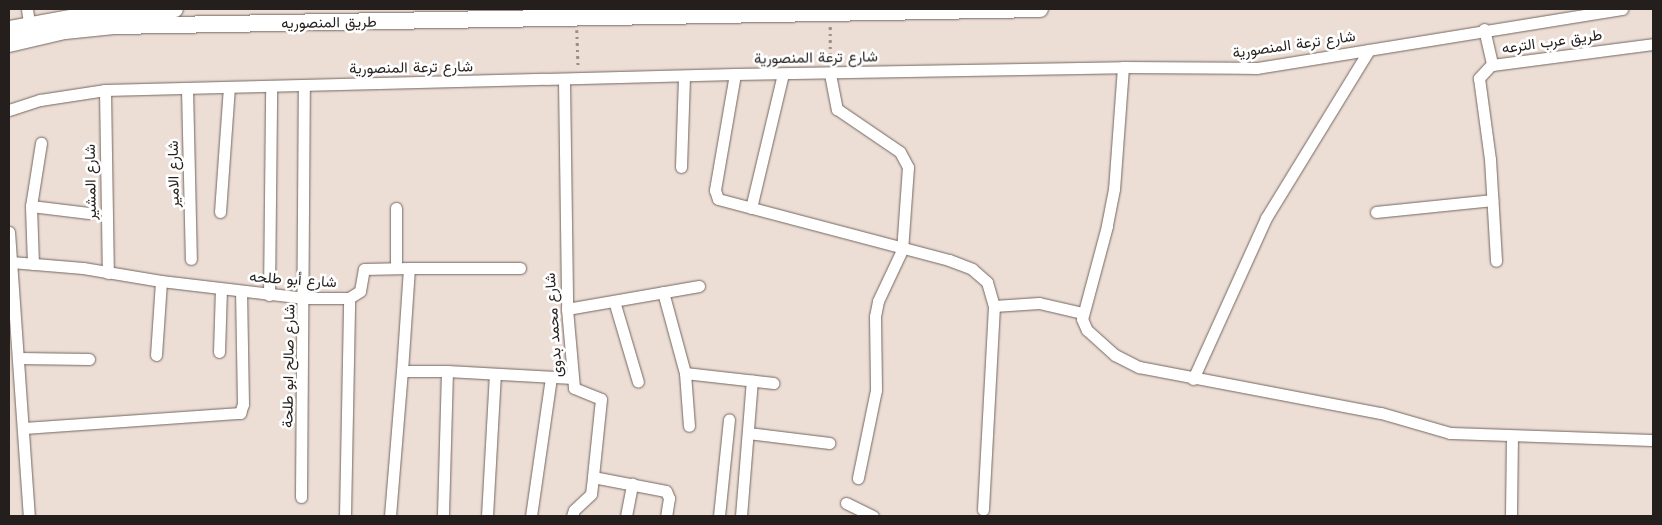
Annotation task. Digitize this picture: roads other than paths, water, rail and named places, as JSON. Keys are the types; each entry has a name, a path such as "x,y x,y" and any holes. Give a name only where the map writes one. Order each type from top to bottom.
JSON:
{"main road":[{"path":"9,29 28,17 97,11 175,9"},
{"name":"طريق المنصوريه","path":"9,44 65,31 114,26 378,15 1040,9"}],"street":[{"name":"شارع ترعة المنصورية","path":"9,110 40,100 105,90 684,77 783,74 830,70 1123,67 1257,68 1484,29 1622,9"},
{"name":"طريق عرب الترعه","path":"1484,29 1491,65 1653,44"},
{"path":"1193,379 1266,218 1369,50"},
{"path":"1491,65 1479,78 1492,200 1496,261"},
{"path":"1123,67 1112,199 1082,313 1087,330 1126,361 1193,379 1381,413 1450,433 1653,440"},
{"path":"830,70 837,109 906,158 902,250 877,308 876,390 858,478"},
{"path":"735,74 715,194 718,199 902,250 949,260 972,269 987,282 994,306 983,510"},
{"path":"751,208 783,74"},
{"path":"681,168 684,77"},
{"name":"شارع محمد بدوى","path":"564,80 567,309 573,378 577,391 600,399 593,477"},
{"name":"شارع صالح ابو طلحة","path":"301,497 305,298 304,86"},
{"path":"220,212 229,87"},
{"path":"270,295 272,87"},
{"name":"شارع الامير","path":"187,88 190,259"},
{"name":"شارع المشير","path":"105,90 108,273"},
{"path":"33,264 32,206 41,142"},
{"path":"1376,212 1492,200"},
{"path":"32,206 89,213"},
{"path":"396,208 396,268"},
{"path":"9,232 29,516"},
{"name":"شارع أبو طلحه","path":"11,262 108,273 241,292 305,298 349,298 360,291 364,269 520,268"},
{"path":"390,516 409,268"},
{"path":"156,355 161,281"},
{"path":"567,309 699,286"},
{"path":"219,352 221,289"},
{"path":"24,428 240,413 243,404 241,292"},
{"path":"664,292 685,373 689,426"},
{"path":"345,516 349,298"},
{"path":"614,301 638,382"},
{"path":"994,306 1039,303 1082,313"},
{"path":"18,358 88,360"},
{"path":"402,371 447,371 573,378"},
{"path":"443,516 447,371"},
{"path":"685,373 773,383"},
{"path":"487,516 495,375"},
{"path":"530,516 551,377"},
{"path":"741,516 752,380"},
{"path":"719,516 730,420"},
{"path":"748,433 829,443"},
{"path":"1511,516 1512,436"},
{"path":"572,516 574,510 591,494 593,477 666,491 669,498 666,516"},
{"path":"626,516 632,484"},
{"path":"846,503 873,516"}]}
